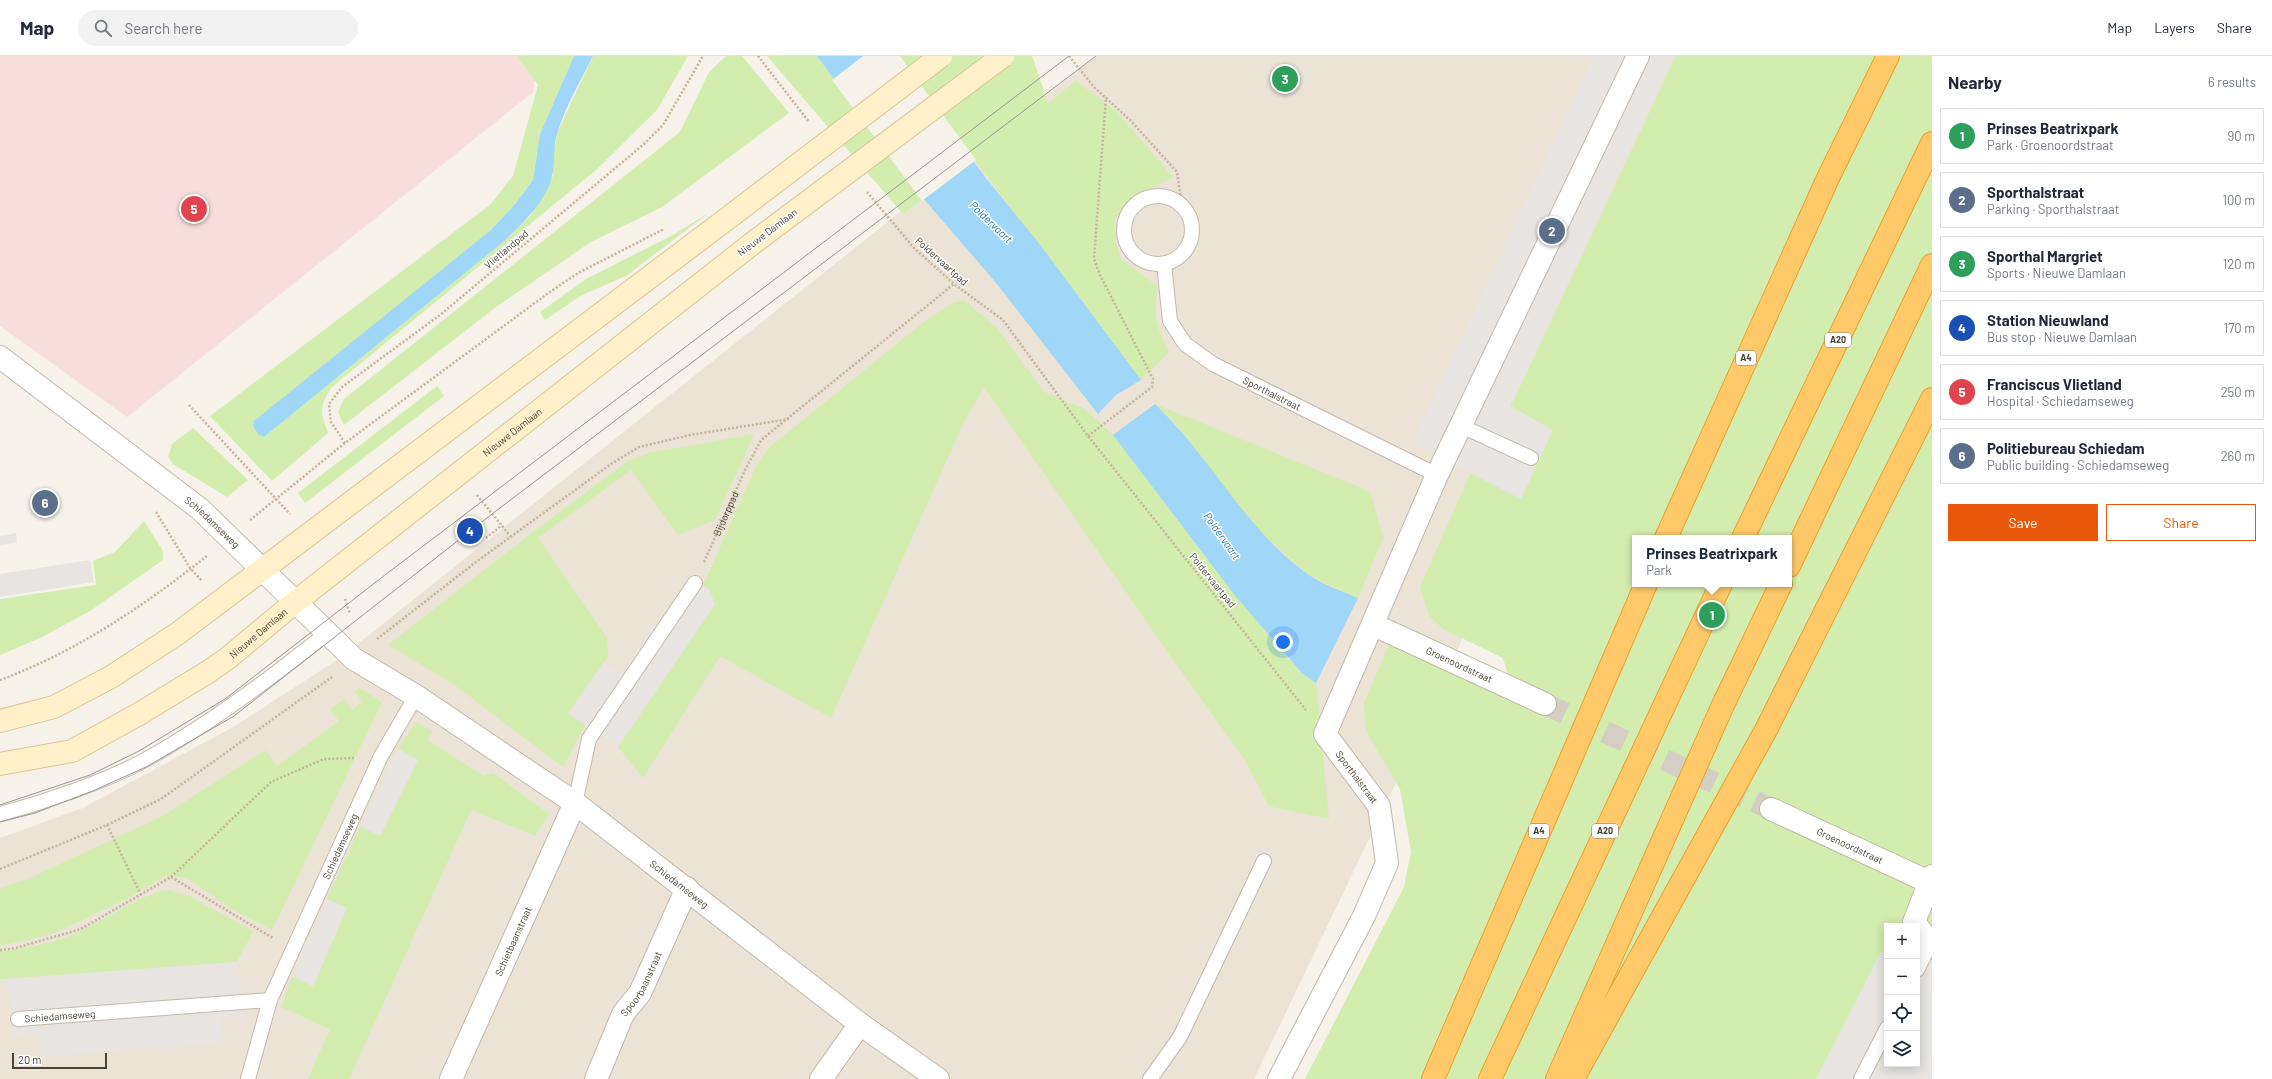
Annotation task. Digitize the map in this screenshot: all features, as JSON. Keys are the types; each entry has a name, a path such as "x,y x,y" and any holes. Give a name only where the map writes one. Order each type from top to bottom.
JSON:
{"highway":[{"name":"A4","path":"1667,535 1828,178 1888,56"},
{"name":"A20","path":"1744,535 1932,143"},
{"path":"1792,560 1932,265"},
{"path":"1574,1079 1767,728 1932,399"},
{"name":"A4","path":"1433,1079 1645,587"},
{"name":"A20","path":"1490,1079 1720,587"},
{"path":"1557,1079 1723,705 1779,587"}],"main road":[{"path":"0,721 54,707 111,677 177,634 941,56"},
{"name":"Nieuwe Damlaan","path":"0,764 72,751 139,714 228,658 294,603 753,242 1003,56"}],"street":[{"path":"1325,734 1374,625 1438,475 1638,56"},
{"name":"Schiedamseweg","path":"0,357 200,509 262,569 294,603 354,659 416,696 575,803 687,888 860,1024 938,1079"},
{"name":"Groenoordstraat","path":"1374,625 1545,704"},
{"name":"Sporthalstraat","path":"1279,1079 1364,916 1387,863 1379,806 1325,734"},
{"name":"Schietbaanstraat","path":"451,1079 575,803"},
{"name":"Groenoordstraat","path":"1771,809 1931,879 1915,923"},
{"name":"Spoorbaanstraat","path":"596,1079 623,1014 640,993 687,888"},
{"name":"Groenoordstraat","path":"1920,930 1931,945"},
{"path":"821,1079 860,1024"}],"lane":[{"path":"1153,196 1174,200 1182,206 1189,215 1192,225 1192,236 1183,254 1164,264 1154,264 1143,261 1134,255 1128,246 1124,225 1134,206 1153,196"},
{"name":"Sporthalstraat","path":"1164,264 1170,321 1185,344 1213,364 1438,475"},
{"path":"1461,426 1531,458"},
{"path":"575,803 589,739 695,583"},
{"path":"0,814 29,806 144,760 229,708 327,633"},
{"name":"Schiedamseweg","path":"248,1079 270,1000 381,756 416,696"},
{"path":"1150,1079 1180,1037 1264,862"},
{"path":"1920,965 1931,945"},
{"name":"Schiedamseweg","path":"18,1019 270,1000"},
{"path":"1861,1079 1885,1031"}],"path":[{"name":"Vlietlandpad","path":"345,443 330,422 329,404 342,387 440,314 644,144 662,125 703,56"},
{"path":"758,56 814,128"},
{"path":"1070,56 1094,87 1132,121 1177,172 1182,206"},
{"path":"1088,436 1152,387 1153,379 1100,275 1094,258 1106,98"},
{"name":"Poldervaartpad","path":"864,188 914,248 954,284 1003,320 1088,436 1325,734"},
{"path":"0,680 60,654 112,624 200,560 345,443 572,278 667,227"},
{"name":"Bijdorppad","path":"695,583 745,470 761,440 790,419 954,284"},
{"path":"0,869 107,825 161,799 354,659 476,562 611,464 639,447 690,435 790,419"},
{"path":"475,492 511,537"},
{"path":"486,538 502,525"},
{"path":"0,950 16,948 81,930 172,877 271,782 324,759 381,756"},
{"path":"107,825 141,895"},
{"path":"172,877 292,950"}],"shaded area":[{"path":"0,56 538,56 533,92 127,417 0,326"},
{"path":"1096,56 1759,56 1608,313 1424,724 1254,1079 0,1079 0,838 83,808 235,726 340,658"},
{"path":"1594,56 1673,56 1510,406 1553,430 1521,499 1412,443"},
{"path":"16,533 17,543 0,545 0,536"},
{"path":"90,560 94,582 0,597 0,574"},
{"path":"687,579 709,589 715,604 618,747 568,713 604,663 621,674"},
{"path":"398,749 418,760 380,836 360,826"},
{"path":"327,899 347,908 313,986 292,977"},
{"path":"1932,932 1932,1079 1816,1079 1880,953 1884,951 1884,1067 1920,1067 1920,937"},
{"path":"237,962 241,1016 221,1018 223,1043 40,1057 38,1034 13,1036 8,979"}],"green space":[{"path":"517,56 574,56 540,134 533,180 516,203 491,230 264,437 503,242 530,216 553,176 553,153 558,131 593,56 688,56 657,110 596,170 332,387 322,409 323,419 328,433 272,481 210,416 490,205 513,176 538,85"},
{"path":"726,56 742,56 789,113 662,207 591,242 496,307 344,425 338,412 344,399 680,132 709,72"},
{"path":"767,56 817,56 923,199 903,214"},
{"path":"897,56 1032,56 1048,103 1076,81 1116,111 1173,177 1139,195 1115,219 1116,243 1121,259 1157,286 1156,313 1158,327 1169,352 1141,380 957,137"},
{"path":"1676,56 1932,56 1932,1079 1305,1079 1404,887 1411,852 1400,789 1366,731 1364,703 1389,645 1516,703 1503,658 1443,629 1429,616 1420,587 1471,472 1496,395 1513,402"},
{"path":"710,212 626,276 582,295 545,320 540,312 586,279 673,235"},
{"path":"964,300 997,328 1044,392 1085,409 1113,435 1279,648 1302,673 1316,683 1329,819 1269,806 1245,760 1178,667 984,387 963,424 831,718 720,656 643,778 618,747 715,604 709,589 703,586 757,464 770,447 920,325 952,303"},
{"path":"437,386 444,396 305,503 298,493"},
{"path":"1155,404 1362,488 1371,494 1383,538 1358,598 1310,576 1258,530 1174,422"},
{"path":"193,428 248,480 227,497 173,464 168,457 172,444"},
{"path":"754,434 715,520 678,535 631,470 538,538 607,638 608,656 568,713 585,725 563,767 452,683 388,645 533,532 628,461 649,453"},
{"path":"144,521 163,551 163,560 90,611 40,638 0,655 0,599 96,585 93,561 115,552"},
{"path":"359,688 382,702 272,930 237,912 187,878 166,875 129,898 52,934 0,946 0,888 28,879 163,816 265,750 277,766 339,721 330,709 344,699 352,710 362,702 355,691"},
{"path":"416,722 432,731 427,740 484,776 493,773 549,814 535,836 471,810 349,1079 308,1079 330,1029 281,1007 292,977 313,986 347,908 327,899 360,826 380,836 418,760 398,749"},
{"path":"167,890 189,896 253,931 237,962 0,979 0,951 59,940 80,932 128,905"}],"water":[{"path":"574,56 593,56 569,102 561,121 556,137 553,171 549,185 545,194 532,212 503,242 264,437 259,435 253,426 254,421 491,230 516,203 533,180 540,134"},
{"name":"Poldervaart","path":"817,56 897,56 985,177 1038,242 1141,380 1116,395 1098,414 997,284 911,184"},
{"name":"Poldervaart","path":"1155,404 1194,447 1247,515 1286,557 1314,579 1358,598 1316,683 1302,673 1237,598 1113,435"}],"pier":[{"path":"863,56 900,56 976,160 922,201 832,80"}],"tunnel":[{"path":"1545,704 1771,809"}],"tram line":[{"path":"0,805 90,775 139,751 225,699 385,575 1069,56"},
{"path":"0,822 35,813 95,790 146,767 234,716 492,514 1096,56"}],"place":[{"name":"Sporthal Margriet","path":"1285,79"},
{"name":"Franciscus Vlietland","path":"194,209"},
{"name":"Sporthalstraat","path":"1552,231"},
{"name":"Politiebureau Schiedam","path":"45,503"},
{"name":"Station Nieuwland","path":"470,531"},
{"name":"Prinses Beatrixpark","path":"1712,615"}]}
